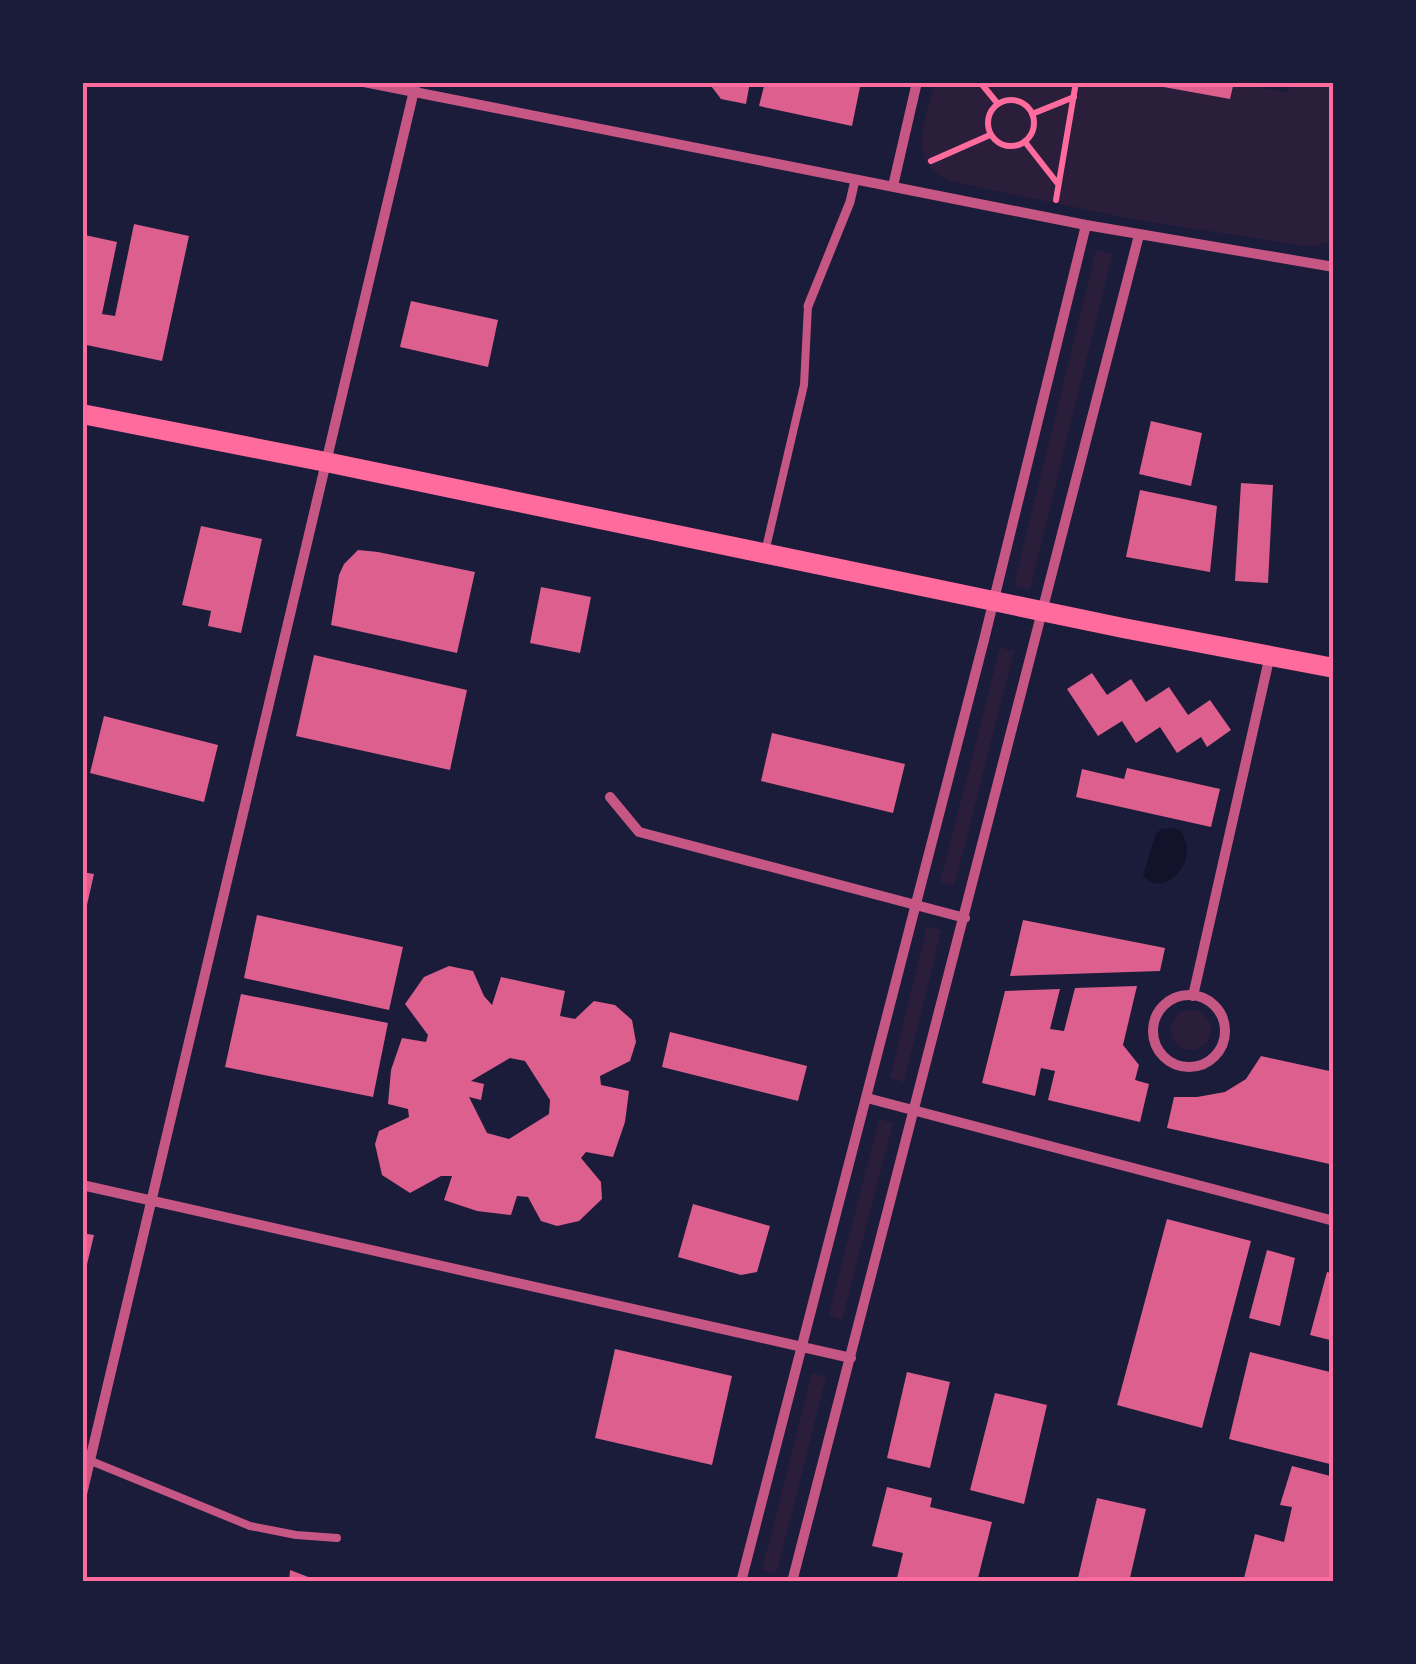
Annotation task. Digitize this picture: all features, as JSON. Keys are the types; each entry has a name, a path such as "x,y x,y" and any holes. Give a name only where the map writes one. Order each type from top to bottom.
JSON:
{"main road":[{"path":"82,414 1334,668"}],"street":[{"path":"364,82 415,87 1086,225 1334,266"},
{"path":"894,186 917,82"},
{"path":"82,1494 415,87"},
{"path":"808,306 850,202 854,180"},
{"path":"741,1582 994,601 1086,225"},
{"path":"792,1582 1139,235"},
{"path":"1194,996 1270,654"},
{"path":"610,797 639,832 965,918"},
{"path":"1194,996 1205,999 1221,1015 1224,1038 1214,1058 1204,1064 1181,1067 1161,1054 1155,1043 1156,1019 1170,1001 1194,996"},
{"path":"867,1098 1334,1220"},
{"path":"82,1185 851,1358"}],"lane":[{"path":"764,554 804,385 808,306"},
{"path":"91,1461 250,1526 338,1538"}],"path":[{"path":"980,82 998,104"},
{"path":"1056,200 1076,82"},
{"path":"1032,114 1074,97"},
{"path":"1016,100 1032,114 1030,136 1018,146 1002,145 990,134 988,118 998,104 1016,100"},
{"path":"930,162 990,134"},
{"path":"1025,142 1058,185"}],"shaded area":[{"path":"1236,82 1287,93 1291,83 1333,83 1332,241 1312,247 1131,219 954,182 928,165 923,153 923,127 934,83"},
{"path":"1096,250 1112,254 1030,590 1014,586"},
{"path":"1001,645 1013,651 1015,648 954,886 940,882"},
{"path":"1173,828 1182,832 1186,844 1183,865 1172,879 1150,881 1143,875 1156,833"},
{"path":"927,926 941,930 904,1082 890,1078"},
{"path":"1191,1010 1205,1016 1211,1030 1205,1044 1191,1050 1177,1044 1171,1030 1177,1016"},
{"path":"879,1119 893,1123 842,1320 829,1316"},
{"path":"812,1373 826,1377 776,1574 762,1570"}],"building":[{"path":"708,82 750,82 746,104 721,99"},
{"path":"765,82 861,82 852,126 759,106"},
{"path":"1147,82 1215,82 1233,86 1230,99"},
{"path":"134,224 189,236 162,361 82,344 85,235 117,242 102,314 115,316"},
{"path":"411,301 498,320 488,367 400,347"},
{"path":"1151,421 1202,433 1191,486 1139,474"},
{"path":"1241,483 1273,485 1268,583 1235,581"},
{"path":"1140,490 1217,506 1210,572 1126,557"},
{"path":"201,526 262,539 241,633 208,626 211,611 182,605"},
{"path":"358,550 475,572 457,653 331,625 339,575"},
{"path":"541,587 591,597 580,653 530,643"},
{"path":"314,655 467,690 450,770 296,736"},
{"path":"1092,673 1107,695 1131,679 1146,702 1169,687 1188,715 1210,700 1231,730 1207,747 1201,737 1177,753 1160,727 1136,743 1122,721 1098,736 1067,689"},
{"path":"104,716 218,745 204,802 90,773"},
{"path":"772,733 905,764 893,813 761,781"},
{"path":"1127,768 1220,789 1211,827 1076,797 1082,769 1124,779"},
{"path":"82,872 94,874 84,918 82,918"},
{"path":"257,915 403,947 389,1010 244,978"},
{"path":"1023,920 1165,948 1160,971 1010,976"},
{"path":"449,966 473,971 492,1005 501,977 565,991 560,1016 575,1019 594,1001 615,1005 632,1020 636,1042 630,1061 600,1076 601,1085 629,1091 625,1122 613,1157 586,1152 581,1158 601,1182 602,1199 579,1221 557,1226 541,1221 528,1197 517,1196 511,1215 477,1211 444,1200 452,1176 441,1176 410,1193 382,1175 375,1144 379,1131 409,1117 408,1109 388,1104 391,1070 402,1038 426,1042 428,1035 405,1004 424,977","holes":["510,1058 525,1061 550,1100 549,1114 509,1139 487,1133 469,1097 481,1100 484,1084 471,1081"]},
{"path":"1137,986 1123,1045 1139,1065 1135,1080 1149,1084 1140,1122 1048,1100 1055,1071 1041,1068 1035,1096 982,1083 1005,991 1060,989 1050,1029 1064,1031 1075,988"},
{"path":"241,994 388,1023 373,1097 225,1067"},
{"path":"670,1032 807,1066 798,1101 662,1067"},
{"path":"1261,1056 1334,1072 1334,1165 1167,1128 1174,1097 1225,1092 1246,1079"},
{"path":"693,1204 770,1226 757,1272 741,1275 678,1257"},
{"path":"1167,1219 1251,1241 1202,1428 1117,1405"},
{"path":"82,1233 94,1235 84,1277 82,1277"},
{"path":"1267,1250 1295,1258 1280,1326 1249,1318"},
{"path":"1327,1272 1334,1274 1334,1341 1310,1335"},
{"path":"615,1349 732,1376 712,1465 595,1438"},
{"path":"1250,1352 1334,1373 1334,1465 1229,1439"},
{"path":"907,1372 950,1382 930,1468 887,1458"},
{"path":"995,1393 1047,1405 1024,1504 970,1490"},
{"path":"1292,1466 1334,1477 1334,1582 1243,1582 1255,1534 1284,1542 1292,1507 1280,1505"},
{"path":"887,1487 932,1498 930,1507 992,1522 977,1582 896,1582 903,1553 872,1546"},
{"path":"1097,1498 1146,1509 1129,1582 1077,1582"},
{"path":"290,1570 319,1581 319,1582 289,1582"}]}
